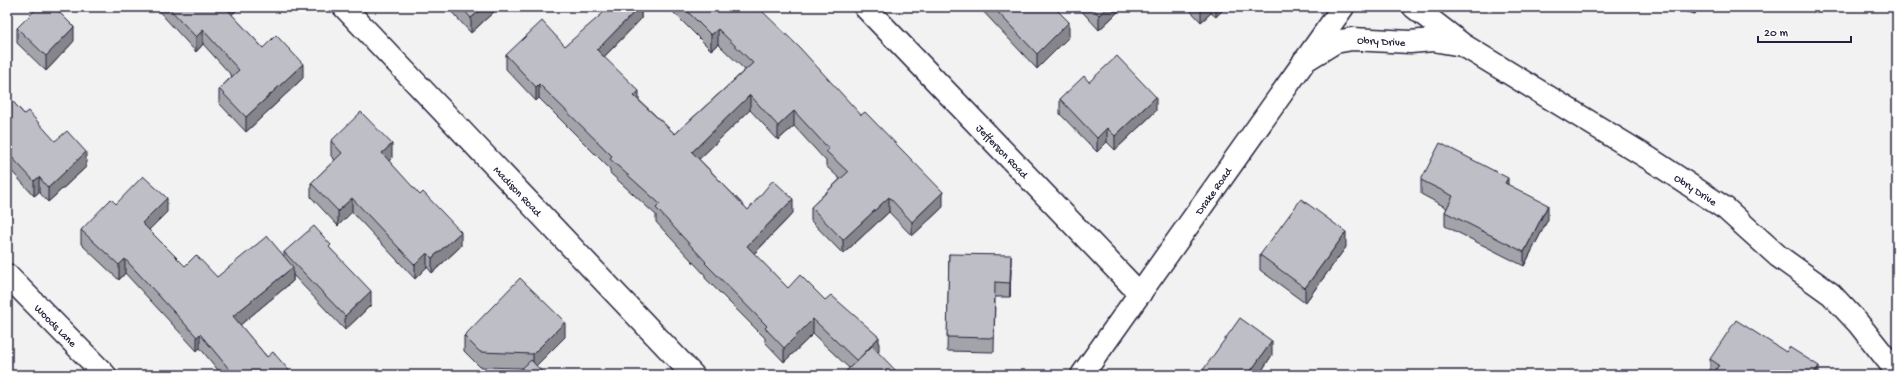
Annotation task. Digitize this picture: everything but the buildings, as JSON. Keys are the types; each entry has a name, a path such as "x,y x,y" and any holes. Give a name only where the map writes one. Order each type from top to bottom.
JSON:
{"street":[{"name":"Madison Road","path":"344,7 693,375"},
{"name":"Jefferson Road","path":"865,7 1140,294"},
{"name":"Drake Road","path":"1082,375 1343,7"},
{"name":"Obry Drive","path":"1414,7 1463,45 1650,160 1726,209 1778,256 1831,294 1858,323 1897,372"},
{"name":"Obry Drive","path":"1304,61 1335,42 1352,39 1410,42 1433,40 1463,45"},
{"name":"Woods Lane","path":"7,275 105,375"}]}
